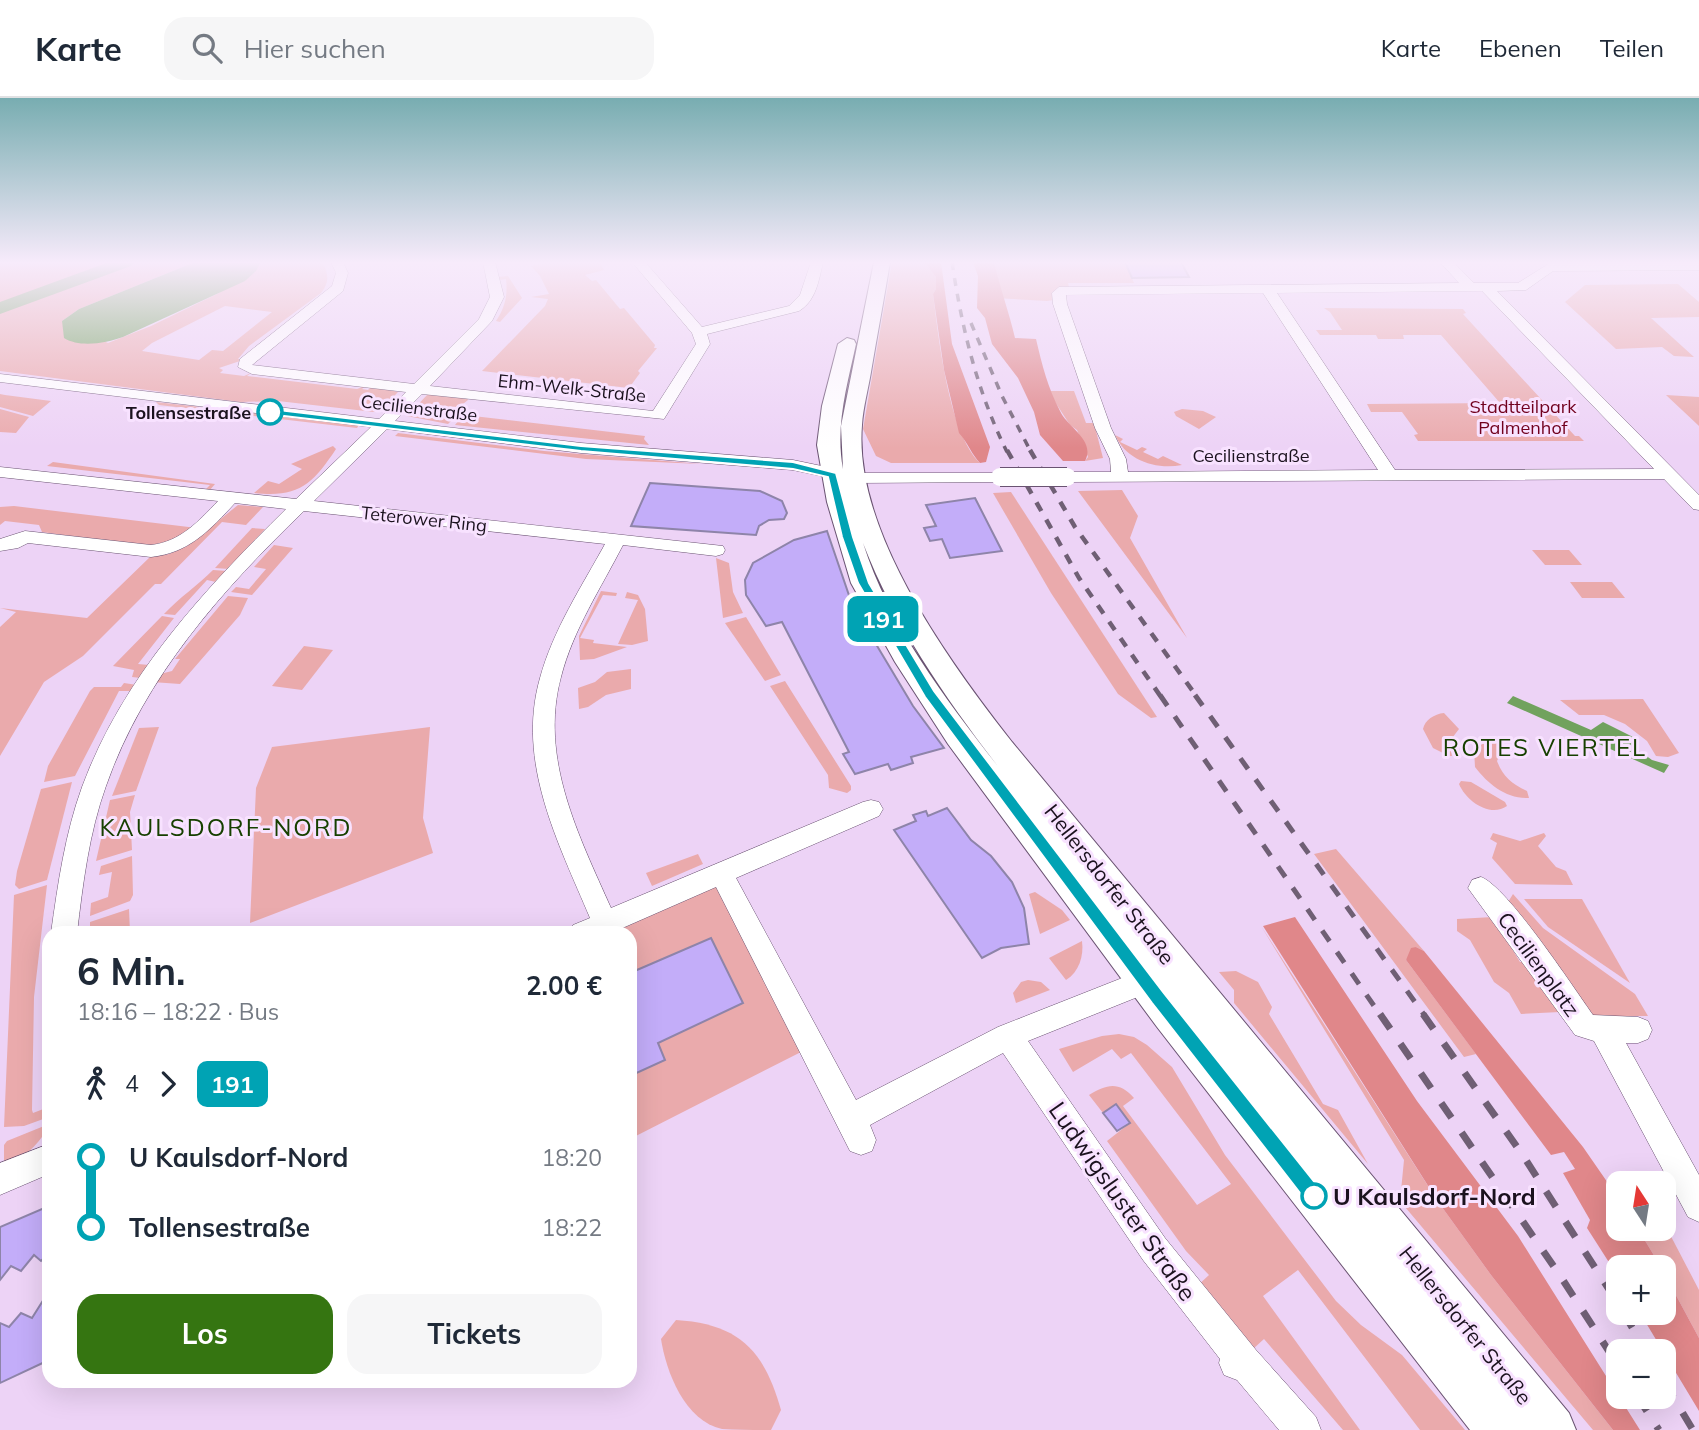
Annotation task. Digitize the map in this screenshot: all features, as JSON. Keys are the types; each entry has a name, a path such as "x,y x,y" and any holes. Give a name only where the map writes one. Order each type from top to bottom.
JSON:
{"main road":[{"name":"Hellersdorfer Straße","path":"851,324 832,406 828,449 844,476 887,572 939,665 1160,974 1500,1430"},
{"name":"Hellersdorfer Straße","path":"870,324 851,426 851,449 844,476 851,548 863,583 909,662 958,736 1552,1430"},
{"path":"877,609 897,626 920,663 929,667 939,665"}],"street":[{"path":"293,324 245,362 245,367 417,389"},
{"path":"65,926 73,859 94,783 118,727 178,633 298,505 482,324"},
{"path":"692,324 699,332 734,324"},
{"path":"1068,324 1084,379 1108,441 1118,459 1121,476"},
{"path":"1291,324 1390,476"},
{"path":"1515,324 1699,506"},
{"name":"Ehm-Welk-Straße","path":"417,389 658,416 702,348 699,332"},
{"name":"Cecilienstraße","path":"0,378 627,466 785,478 1668,474"},
{"name":"Cecilienstraße","path":"0,387 376,430"},
{"name":"Teterower Ring","path":"0,472 716,550"},
{"path":"25,537 158,551 187,541 232,497"},
{"path":"0,531 24,526 29,530 25,537 12,544 0,545"},
{"path":"592,926 555,803 544,751 545,716 549,681 555,664 617,539"},
{"path":"598,926 871,809"},
{"path":"721,873 856,1129 1008,1036 1160,974"},
{"name":"Cecilienplatz","path":"1481,888 1499,907 1581,1022 1590,1028 1603,1030"},
{"path":"1638,1030 1603,1030 1699,1206"},
{"name":"Ludwigsluster Straße","path":"1008,1036 1108,1185 1162,1259 1240,1363 1303,1430"},
{"path":"0,1179 42,1162"}],"green space":[{"path":"0,324 69,324 108,343 155,324 189,324 142,351 199,360 212,350 223,351 257,324 279,324 249,346 238,359 243,360 219,368 223,370 220,373 244,376 251,373 247,376 357,389 365,386 362,389 368,390 372,386 398,392 381,410 374,412 278,401 240,402 0,371"},
{"path":"527,324 638,324 655,345 654,348 657,348 638,371 640,373 629,388 482,371"},
{"path":"881,324 937,324 953,409 969,449 980,463 891,463 876,456 863,429"},
{"name":"Stadtteilpark Palmenhof","path":"1338,324 1472,324 1575,436 1584,441 1418,441 1414,435 1418,434 1402,412 1371,412 1367,404 1500,403 1441,335 1403,335 1404,339 1378,339 1376,335 1320,335 1316,330 1342,330"},
{"path":"1589,324 1658,324 1694,357 1674,356 1662,347 1616,349"},
{"path":"1048,391 1074,391 1086,423 1094,423 1103,458 1085,461 1088,457 1077,430 1070,425"},
{"path":"0,394 51,401 33,416 0,407"},
{"path":"428,394 468,400 449,415 452,420 448,424 407,416"},
{"path":"1666,395 1699,397 1699,426"},
{"path":"156,402 359,425 357,428 159,405"},
{"path":"0,409 29,417 16,433 0,432"},
{"path":"1182,409 1203,411 1216,417 1199,429 1176,416 1174,412"},
{"path":"456,414 645,436 644,439 649,445 455,425 459,420 453,416"},
{"path":"398,433 544,451 702,464 586,459 395,436"},
{"path":"1115,435 1123,439 1120,442 1137,450 1142,447 1147,449 1143,452 1158,459 1163,456 1182,465 1162,466 1142,461 1126,451"},
{"path":"333,446 336,449 319,472 302,486 282,493 254,493 268,481 279,484 302,469 291,464"},
{"path":"53,462 215,484 209,491 205,490 210,485 47,466"},
{"path":"1122,490 1138,516 1130,538 1187,638 1078,491"},
{"path":"1011,492 1157,717 1151,718 1118,694 1051,593 993,493"},
{"path":"238,505 263,507 246,525 222,522 161,584 155,584 83,656 44,682 0,756 0,627 16,612 0,608 87,618 150,557 169,554 187,546"},
{"path":"14,506 197,528 157,548 42,532 39,525 5,521 0,525 0,507"},
{"path":"252,528 265,529 229,569 215,568"},
{"path":"274,545 293,548 252,595 231,592 236,587 249,589 266,569 254,567"},
{"path":"1532,550 1569,550 1582,565 1545,565"},
{"path":"716,558 729,563 733,592 743,613 723,618"},
{"path":"213,570 227,571 216,582 207,580 175,615 164,614 176,602"},
{"path":"1570,582 1612,582 1625,598 1582,598"},
{"path":"601,591 617,593 616,596 603,595 580,638 594,640 593,643 627,647 594,659 580,660 579,636"},
{"path":"627,592 638,595 645,609 648,641 632,645 618,644 638,600 625,598"},
{"path":"228,596 248,598 240,615 180,684 152,682 156,675 172,671 180,659 175,659"},
{"path":"162,616 174,618 138,664 149,665 141,678 132,677 134,670 113,666"},
{"path":"746,617 781,675 765,681 725,623"},
{"path":"304,646 333,650 302,690 272,686"},
{"path":"631,669 631,689 606,695 588,707 579,709 578,688 595,682 607,672"},
{"path":"785,681 851,786 847,793 829,788 828,775 770,686"},
{"path":"124,683 137,685 133,691 119,691 75,776 44,782 48,766 90,691 94,687 121,687"},
{"path":"1643,699 1679,753 1668,757 1656,756 1647,741 1625,724 1604,715 1579,715 1560,700"},
{"path":"1444,713 1459,729 1449,742 1452,756 1433,748 1423,729 1430,718"},
{"path":"159,727 136,791 112,796 139,728"},
{"path":"430,727 423,818 433,853 250,923 256,788 272,747"},
{"path":"1493,738 1502,750 1497,761 1505,776 1527,791 1529,798 1513,796 1498,789 1475,767 1474,749"},
{"path":"1461,781 1471,782 1505,802 1507,806 1493,810 1479,806 1462,790 1459,784"},
{"path":"72,782 47,880 19,889 15,885 17,871 41,789"},
{"path":"135,795 130,812 132,850 96,861 110,800"},
{"path":"1493,833 1520,841 1544,833 1546,836 1538,846 1556,867 1566,871 1573,885 1515,884 1492,858 1497,843 1490,839"},
{"path":"1336,849 1424,951 1416,947 1406,960 1476,1054 1464,1057 1314,854"},
{"path":"698,854 703,864 652,886 646,873"},
{"path":"132,856 133,895 130,901 90,916 91,903 108,897 112,872 99,875 101,866"},
{"path":"717,883 803,1051 637,1135 637,926 617,926"},
{"path":"47,885 34,997 32,1110 33,1113 42,1110 42,1119 24,1126 4,1127 14,895"},
{"path":"1035,892 1062,910 1070,920 1040,934 1029,894"},
{"path":"1513,894 1543,928 1635,994 1648,1016 1584,1016 1505,907"},
{"path":"1524,899 1582,899 1630,983 1548,927"},
{"path":"129,909 130,926 90,926 90,922"},
{"path":"1493,917 1520,962 1530,962 1560,1012 1521,1014 1509,993 1494,982 1470,940 1457,931 1457,919"},
{"path":"1261,926 1439,1203 1491,1275 1613,1430 1593,1430 1400,1201 1404,1160"},
{"path":"1082,941 1080,963 1066,980 1049,958"},
{"path":"1236,971 1258,982 1272,1007 1269,1014 1323,1104 1338,1110 1368,1164 1234,1003 1234,990 1219,972"},
{"path":"1021,982 1041,982 1050,990 1016,1003 1013,993"},
{"path":"1119,1034 1134,1037 1147,1045 1172,1067 1225,1155 1336,1301 1361,1325 1402,1355 1465,1430 1420,1430 1298,1270 1263,1296 1360,1430 1343,1430 1264,1339 1253,1349 1195,1288 1209,1275 1186,1251 1107,1141 1130,1123 1117,1105 1103,1113 1089,1095 1113,1086 1123,1089 1134,1098 1123,1106 1197,1205 1231,1184 1131,1053 1121,1059 1112,1049 1073,1072 1059,1049 1102,1036"},
{"path":"42,1127 42,1136 31,1150 4,1168 4,1145 7,1141"},
{"path":"1645,1241 1673,1241 1699,1290 1699,1338 1676,1295 1676,1255 1654,1255"},
{"path":"676,1320 717,1327 746,1344 757,1356 774,1389 781,1410 771,1430 722,1429 709,1424 688,1406 667,1366 661,1339"}],"shaded area":[{"path":"62,324 151,324 123,337 101,343 85,344 64,338"},
{"path":"937,324 949,324 952,344 990,447 986,462 980,463 959,433 944,370"},
{"path":"987,324 1011,324 1015,338 1036,339 1056,402 1087,447 1085,461 1063,461 1040,435 1034,412 1018,378 992,344"},
{"path":"1513,696 1591,730 1603,722 1637,739 1638,750 1652,760 1669,765 1664,773 1507,703"},
{"path":"1295,917 1417,1101 1518,1236 1606,1376 1606,1409 1627,1409 1640,1430 1613,1430 1491,1275 1439,1203 1263,926"},
{"path":"1411,948 1424,951 1583,1147 1606,1180 1606,1241 1645,1241 1654,1255 1606,1255 1606,1258 1587,1228 1590,1220 1563,1173 1575,1169 1564,1152 1551,1155 1406,960"},
{"path":"1676,1295 1699,1338 1699,1411 1676,1373 1676,1339 1656,1339 1647,1325 1676,1325"}],"building":[{"path":"650,483 760,491 782,501 787,513 784,519 769,520 759,526 756,535 631,526"},
{"path":"975,498 1002,551 950,558 942,539 930,541 924,528 936,526 926,505"},
{"path":"827,531 852,604 913,706 944,748 911,757 913,763 891,770 888,764 855,774 843,754 849,752 782,622 766,626 746,595 745,580 753,563 794,540"},
{"path":"947,808 971,840 991,856 1012,882 1024,908 1029,944 1001,948 982,958 894,830 916,821 913,815 926,811 928,816"},
{"path":"711,938 743,1003 658,1043 665,1060 637,1073 637,970"},
{"path":"1116,1104 1130,1123 1117,1131 1103,1113"},
{"path":"42,1209 42,1260 34,1255 21,1271 11,1266 0,1280 0,1227"},
{"path":"42,1302 42,1363 0,1383 0,1323 9,1327 21,1313 32,1318"}],"railway":[{"path":"964,324 979,383 1007,452"},
{"path":"971,324 1002,396 1031,452"},
{"path":"1007,450 1079,578 1161,697"},
{"path":"1030,450 1075,527 1197,697"},
{"path":"1160,695 1381,1016"},
{"path":"1195,695 1425,1016"},
{"path":"1380,1014 1606,1347"},
{"path":"1423,1014 1522,1154 1606,1285"},
{"path":"1631,1325 1639,1339"},
{"path":"1676,1402 1693,1430"},
{"path":"1645,1409 1659,1430"}],"bus line":[{"name":"191","path":"270,412 581,449 793,466 833,475 847,537 863,583 929,694 1157,998 1314,1196"}],"place":[{"name":"Tollensestraße","path":"270,412"},
{"name":"U Kaulsdorf-Nord","path":"1314,1196"}],"district":[{"name":"ROTES VIERTEL","path":"1545,747"},
{"name":"KAULSDORF-NORD","path":"226,827"}]}
